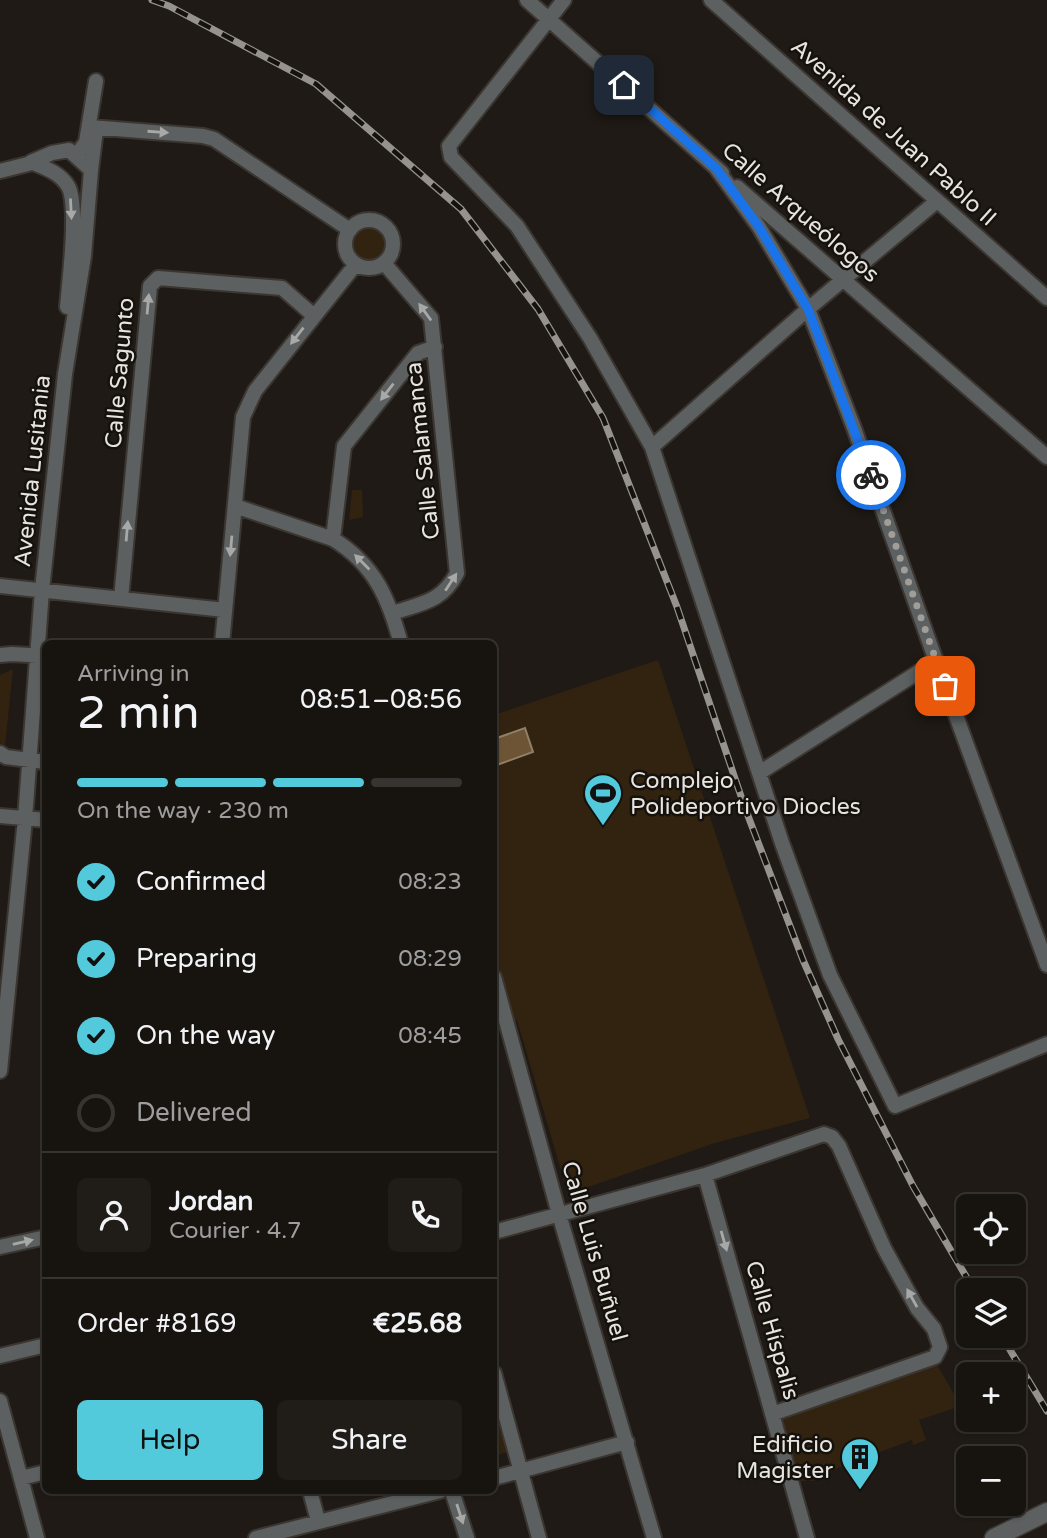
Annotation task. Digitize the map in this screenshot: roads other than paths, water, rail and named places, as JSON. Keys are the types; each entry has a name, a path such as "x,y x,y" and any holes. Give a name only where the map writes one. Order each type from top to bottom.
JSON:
{"street":[{"name":"Calle Arqueólogos","path":"527,0 1047,457"},
{"path":"564,0 449,146 451,157 517,226 590,338 652,447 759,772 830,975 895,1106 1047,1044"},
{"name":"Avenida de Juan Pablo II","path":"711,0 1047,298"},
{"name":"Avenida Lusitania","path":"0,1071 25,818 28,760 42,656 42,590 63,388 84,256 96,81"},
{"path":"92,127 214,139 350,230"},
{"name":"Avenida Lusitania","path":"73,153 86,142 92,127"},
{"path":"0,171 73,153 91,170"},
{"path":"31,162 58,174 69,187 72,201 63,388"},
{"path":"716,168 759,227 808,309 854,428 1047,965"},
{"path":"652,447 808,309 937,201"},
{"path":"365,220 374,220 384,225 392,238 393,248 384,263 371,268 356,264 345,248 350,230 365,220"},
{"name":"Calle Salamanca","path":"384,263 431,318 457,573 451,586 439,598 393,613"},
{"path":"222,640 243,417 255,391 356,264"},
{"name":"Calle Sagunto","path":"121,599 150,286 158,278 282,288 313,315"},
{"path":"333,539 344,446 418,353 435,347"},
{"path":"235,506 333,539 348,548 374,574 393,613 400,640"},
{"path":"0,586 225,611"},
{"path":"0,655 42,656"},
{"path":"759,772 936,660"},
{"path":"0,753 6,757 42,762"},
{"path":"0,816 42,820"},
{"name":"Calle Luis Buñuel","path":"497,987 559,1214 654,1538"},
{"path":"497,1231 705,1175 824,1134 832,1137 839,1146 884,1248 917,1308 938,1338 940,1347 935,1357 772,1414"},
{"name":"Calle Híspalis","path":"705,1175 807,1538"},
{"path":"0,1247 42,1238"},
{"path":"0,1356 42,1346"},
{"path":"497,1384 539,1538"},
{"path":"0,1402 37,1538"},
{"path":"497,1477 627,1442"},
{"path":"21,1478 42,1473"},
{"path":"311,1494 318,1521"},
{"path":"256,1538 428,1494"},
{"path":"453,1494 467,1538"},
{"path":"995,1538 1047,1512"}],"railway":[{"path":"152,0 169,6 316,84 461,209 538,309 603,418 677,607 745,808 803,960 838,1039 913,1186 967,1278"},
{"path":"1009,1348 1047,1411"}],"place":[{"name":"Complejo Polideportivo Diocles","path":"603,827"},
{"name":"Edificio Magister","path":"860,1491"}]}
